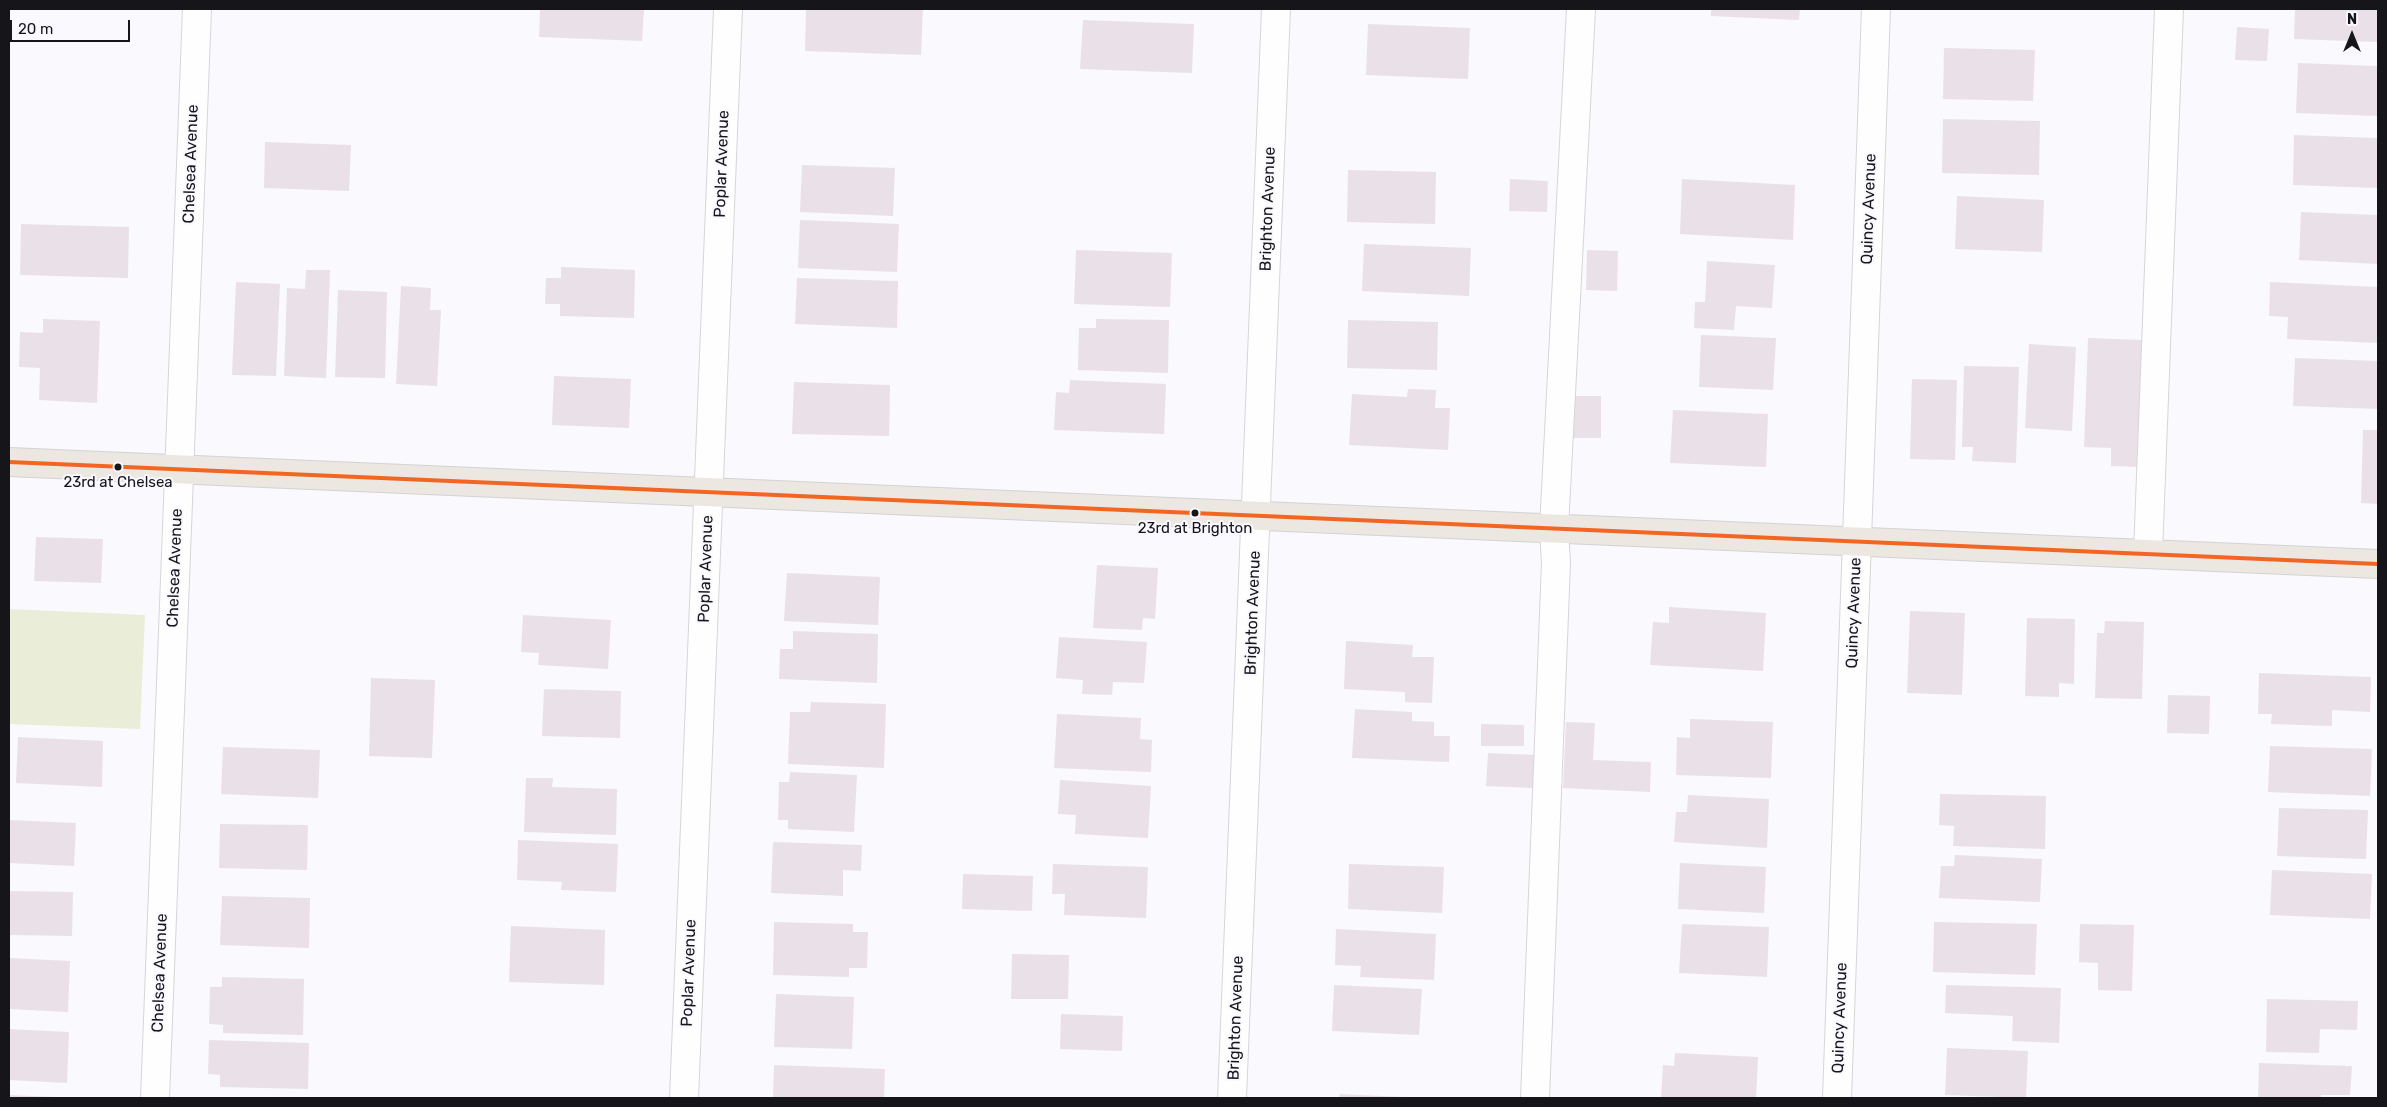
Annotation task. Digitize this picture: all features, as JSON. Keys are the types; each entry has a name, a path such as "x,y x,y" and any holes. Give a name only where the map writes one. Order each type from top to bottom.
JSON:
{"main road":[{"path":"9,462 2378,564"}],"street":[{"name":"Chelsea Avenue","path":"155,1098 197,9"},
{"name":"Poplar Avenue","path":"684,1098 710,493 728,9"},
{"name":"Brighton Avenue","path":"1232,1098 1276,9"},
{"path":"1535,1098 1556,563 1554,528 1581,9"},
{"name":"Quincy Avenue","path":"1837,1098 1876,9"},
{"path":"2148,553 2170,9"}],"green space":[{"path":"9,609 145,615 140,729 9,724"}],"building":[{"path":"540,9 644,9 642,41 539,37"},
{"path":"806,9 923,9 921,55 805,51"},
{"path":"1711,9 1800,9 1799,20 1711,16"},
{"path":"2295,9 2378,9 2378,42 2294,39"},
{"path":"1083,20 1194,24 1192,73 1080,69"},
{"path":"1368,24 1470,28 1468,79 1366,75"},
{"path":"2237,27 2269,29 2267,61 2235,60"},
{"path":"1944,48 2035,50 2033,101 1943,99"},
{"path":"2298,63 2378,66 2378,116 2296,113"},
{"path":"1943,119 2040,121 2039,175 1942,173"},
{"path":"2294,135 2378,138 2378,188 2293,185"},
{"path":"265,142 351,145 349,191 264,188"},
{"path":"802,165 895,168 893,216 800,212"},
{"path":"1348,170 1436,172 1435,224 1347,222"},
{"path":"1510,179 1548,181 1547,212 1509,211"},
{"path":"1682,179 1795,185 1793,240 1680,234"},
{"path":"1957,196 2044,200 2042,252 1955,249"},
{"path":"2301,212 2378,215 2378,264 2299,260"},
{"path":"800,220 899,224 897,272 798,268"},
{"path":"21,224 129,227 128,278 20,275"},
{"path":"1364,244 1471,248 1469,296 1362,291"},
{"path":"1076,250 1172,253 1170,307 1074,304"},
{"path":"1587,250 1618,251 1617,291 1586,290"},
{"path":"1707,261 1775,265 1772,308 1736,306 1734,330 1694,328 1695,302 1705,302"},
{"path":"561,267 635,270 634,318 560,316 560,304 545,304 546,278 561,278"},
{"path":"306,270 330,270 326,378 284,376 287,288 305,289"},
{"path":"797,278 898,281 897,328 795,324"},
{"path":"236,282 280,284 276,376 232,375"},
{"path":"2270,282 2378,287 2378,343 2287,339 2288,317 2269,316"},
{"path":"401,286 431,288 430,310 441,310 437,386 396,384"},
{"path":"338,290 387,292 385,378 335,377"},
{"path":"43,319 100,321 97,403 39,400 40,368 19,367 20,332 43,333"},
{"path":"1096,319 1169,320 1168,373 1078,370 1079,328 1096,328"},
{"path":"1348,320 1438,322 1437,370 1347,368"},
{"path":"1701,335 1776,338 1773,390 1699,387"},
{"path":"2088,338 2143,340 2139,467 2111,466 2111,448 2084,447"},
{"path":"2029,344 2076,347 2072,431 2025,428"},
{"path":"2295,358 2378,361 2378,409 2293,406"},
{"path":"1964,366 2019,367 2016,463 1972,461 1973,447 1962,447"},
{"path":"554,376 631,379 629,428 552,425"},
{"path":"1912,379 1957,380 1955,460 1910,459"},
{"path":"1070,380 1166,384 1164,434 1054,430 1056,392 1069,393"},
{"path":"794,382 890,385 889,436 792,434"},
{"path":"1408,389 1436,390 1435,408 1450,408 1448,450 1349,445 1352,394 1407,397"},
{"path":"1572,396 1601,396 1601,438 1572,438"},
{"path":"1673,410 1768,414 1766,467 1670,463"},
{"path":"2363,430 2378,430 2378,504 2361,503"},
{"path":"36,537 103,539 101,583 34,581"},
{"path":"1097,565 1158,568 1155,619 1143,618 1142,630 1093,628"},
{"path":"787,573 880,577 878,625 784,621"},
{"path":"1669,607 1766,613 1763,671 1650,665 1653,622 1669,623"},
{"path":"1910,611 1965,613 1962,695 1907,693"},
{"path":"523,615 611,620 608,669 538,665 539,653 521,652"},
{"path":"2027,618 2075,619 2074,684 2059,683 2059,697 2025,696"},
{"path":"2105,621 2144,622 2142,699 2095,698 2097,633 2104,633"},
{"path":"793,631 878,634 877,683 779,679 780,649 793,649"},
{"path":"1059,637 1147,642 1144,683 1113,682 1112,695 1082,694 1083,680 1056,678"},
{"path":"1346,641 1413,645 1412,657 1434,657 1432,703 1405,702 1405,692 1344,689"},
{"path":"2259,673 2371,677 2370,712 2332,710 2332,726 2271,724 2272,714 2258,714"},
{"path":"371,678 435,680 432,758 369,756"},
{"path":"544,689 621,691 620,738 542,736"},
{"path":"2168,695 2210,696 2209,734 2167,733"},
{"path":"811,702 886,704 884,768 788,764 790,712 810,712"},
{"path":"1355,709 1412,712 1412,721 1434,722 1434,736 1450,736 1449,762 1352,758"},
{"path":"1057,714 1141,718 1140,739 1152,740 1151,772 1054,768"},
{"path":"1690,719 1773,722 1771,778 1676,775 1677,737 1690,738"},
{"path":"1566,722 1595,723 1593,760 1651,762 1650,792 1563,788"},
{"path":"1481,724 1524,725 1524,746 1481,746"},
{"path":"18,737 103,741 102,787 16,783"},
{"path":"2270,746 2372,749 2370,796 2268,792"},
{"path":"223,747 320,750 318,798 221,794"},
{"path":"1488,753 1535,755 1534,788 1486,786"},
{"path":"790,772 857,775 854,832 788,829 788,820 778,820 779,782 789,782"},
{"path":"526,778 553,778 552,787 617,789 616,835 524,832"},
{"path":"1060,780 1151,786 1148,838 1075,834 1076,815 1058,814"},
{"path":"1940,794 2046,796 2045,849 1953,846 1954,826 1939,825"},
{"path":"1688,795 1769,799 1767,848 1674,842 1676,812 1687,812"},
{"path":"2279,808 2368,810 2366,859 2277,856"},
{"path":"9,820 76,823 74,866 9,863"},
{"path":"220,824 308,825 307,870 219,868"},
{"path":"518,840 618,844 616,892 561,890 562,882 517,880"},
{"path":"773,842 862,845 861,871 843,870 843,896 771,893"},
{"path":"1955,855 2042,859 2040,902 1939,898 1941,866 1954,866"},
{"path":"1680,863 1766,867 1764,913 1678,909"},
{"path":"1053,864 1148,867 1146,918 1064,915 1065,894 1052,894"},
{"path":"1349,864 1444,867 1442,913 1348,909"},
{"path":"2272,870 2372,874 2370,919 2270,915"},
{"path":"963,874 1033,876 1032,911 962,909"},
{"path":"9,891 73,892 72,936 9,935"},
{"path":"222,896 310,898 309,948 220,945"},
{"path":"774,922 853,924 853,932 868,932 867,968 849,968 849,977 773,975"},
{"path":"1934,922 2037,924 2035,975 1933,972"},
{"path":"1682,924 1769,927 1767,977 1679,973"},
{"path":"2080,924 2134,925 2132,991 2098,990 2098,963 2079,962"},
{"path":"511,926 605,930 604,985 509,982"},
{"path":"1336,929 1436,934 1434,980 1360,977 1361,966 1335,965"},
{"path":"1012,954 1069,955 1068,999 1011,999"},
{"path":"9,958 70,961 68,1012 9,1009"},
{"path":"222,977 304,979 303,1035 223,1033 223,1025 209,1024 210,987 222,987"},
{"path":"1334,985 1422,989 1419,1035 1332,1031"},
{"path":"1946,985 2061,988 2059,1043 2012,1041 2013,1016 1945,1013"},
{"path":"776,994 854,997 852,1049 774,1047"},
{"path":"2267,999 2358,1001 2357,1030 2320,1029 2319,1053 2266,1052"},
{"path":"1061,1014 1123,1016 1122,1051 1060,1049"},
{"path":"9,1029 69,1032 67,1083 9,1080"},
{"path":"209,1040 309,1043 308,1089 220,1087 220,1075 208,1074"},
{"path":"1947,1048 2028,1051 2026,1098 1945,1095"},
{"path":"1675,1053 1758,1057 1756,1098 1661,1098 1663,1065 1674,1066"},
{"path":"2259,1063 2352,1066 2350,1095 2321,1095 2321,1098 2258,1098"},
{"path":"774,1065 885,1069 884,1098 773,1098"},
{"path":"1340,1094 1404,1097 1404,1098 1339,1098"},
{"path":"9,1095 56,1097 56,1098 9,1098"}],"transit line":[{"path":"9,462 2378,564"}],"place":[{"name":"23rd at Chelsea","path":"118,467"},
{"name":"23rd at Brighton","path":"1195,513"}]}
